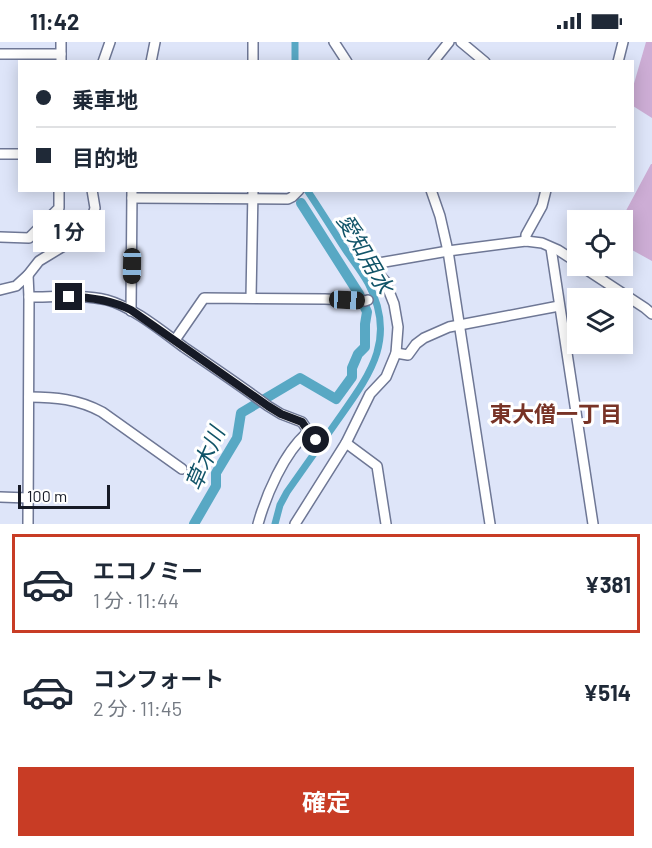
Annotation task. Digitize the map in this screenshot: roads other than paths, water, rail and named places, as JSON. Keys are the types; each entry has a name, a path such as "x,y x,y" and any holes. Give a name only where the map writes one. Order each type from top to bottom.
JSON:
{"street":[{"path":"0,54 61,58 61,42"},
{"path":"104,60 110,42"},
{"path":"151,60 155,42"},
{"path":"253,42 253,60"},
{"path":"334,42 346,60"},
{"path":"435,60 449,42"},
{"path":"461,42 482,60"},
{"path":"618,60 623,42"},
{"path":"0,154 18,154"},
{"path":"0,237 29,238 59,208 60,192"},
{"path":"0,290 16,286 39,261 62,247 90,224 95,208 92,192"},
{"path":"131,310 132,194 253,194 288,199 297,192"},
{"path":"432,192 448,251 490,524"},
{"path":"526,241 526,235 542,206 545,192"},
{"path":"251,298 253,194"},
{"path":"295,524 346,443 370,394 386,377 396,353 398,327 394,304 385,281 375,270 373,264 526,241 542,243 567,257"},
{"path":"551,248 593,524"},
{"path":"28,275 28,524"},
{"path":"597,276 652,314"},
{"path":"29,297 98,298 131,310 268,406 302,422 307,433 316,440"},
{"path":"175,340 204,298 368,300"},
{"path":"396,353 408,355 424,338 449,327 560,306"},
{"path":"29,397 61,398 90,405 182,469"},
{"path":"258,524 271,487 291,452 307,433"},
{"path":"346,443 377,466 386,524"},
{"path":"0,497 28,498"}],"waterway":[{"name":"愛知用水","path":"295,42 295,60"},
{"name":"愛知用水","path":"275,524 280,505 287,492 368,374 380,341 377,304 368,283 308,192"},
{"name":"草木川","path":"194,524 216,486 216,473 237,438 241,413 300,378 336,399 352,377 352,368 358,354 365,347 367,312 359,294 301,203"}],"district":[{"name":"東大僧一丁目","path":"556,413"}]}
